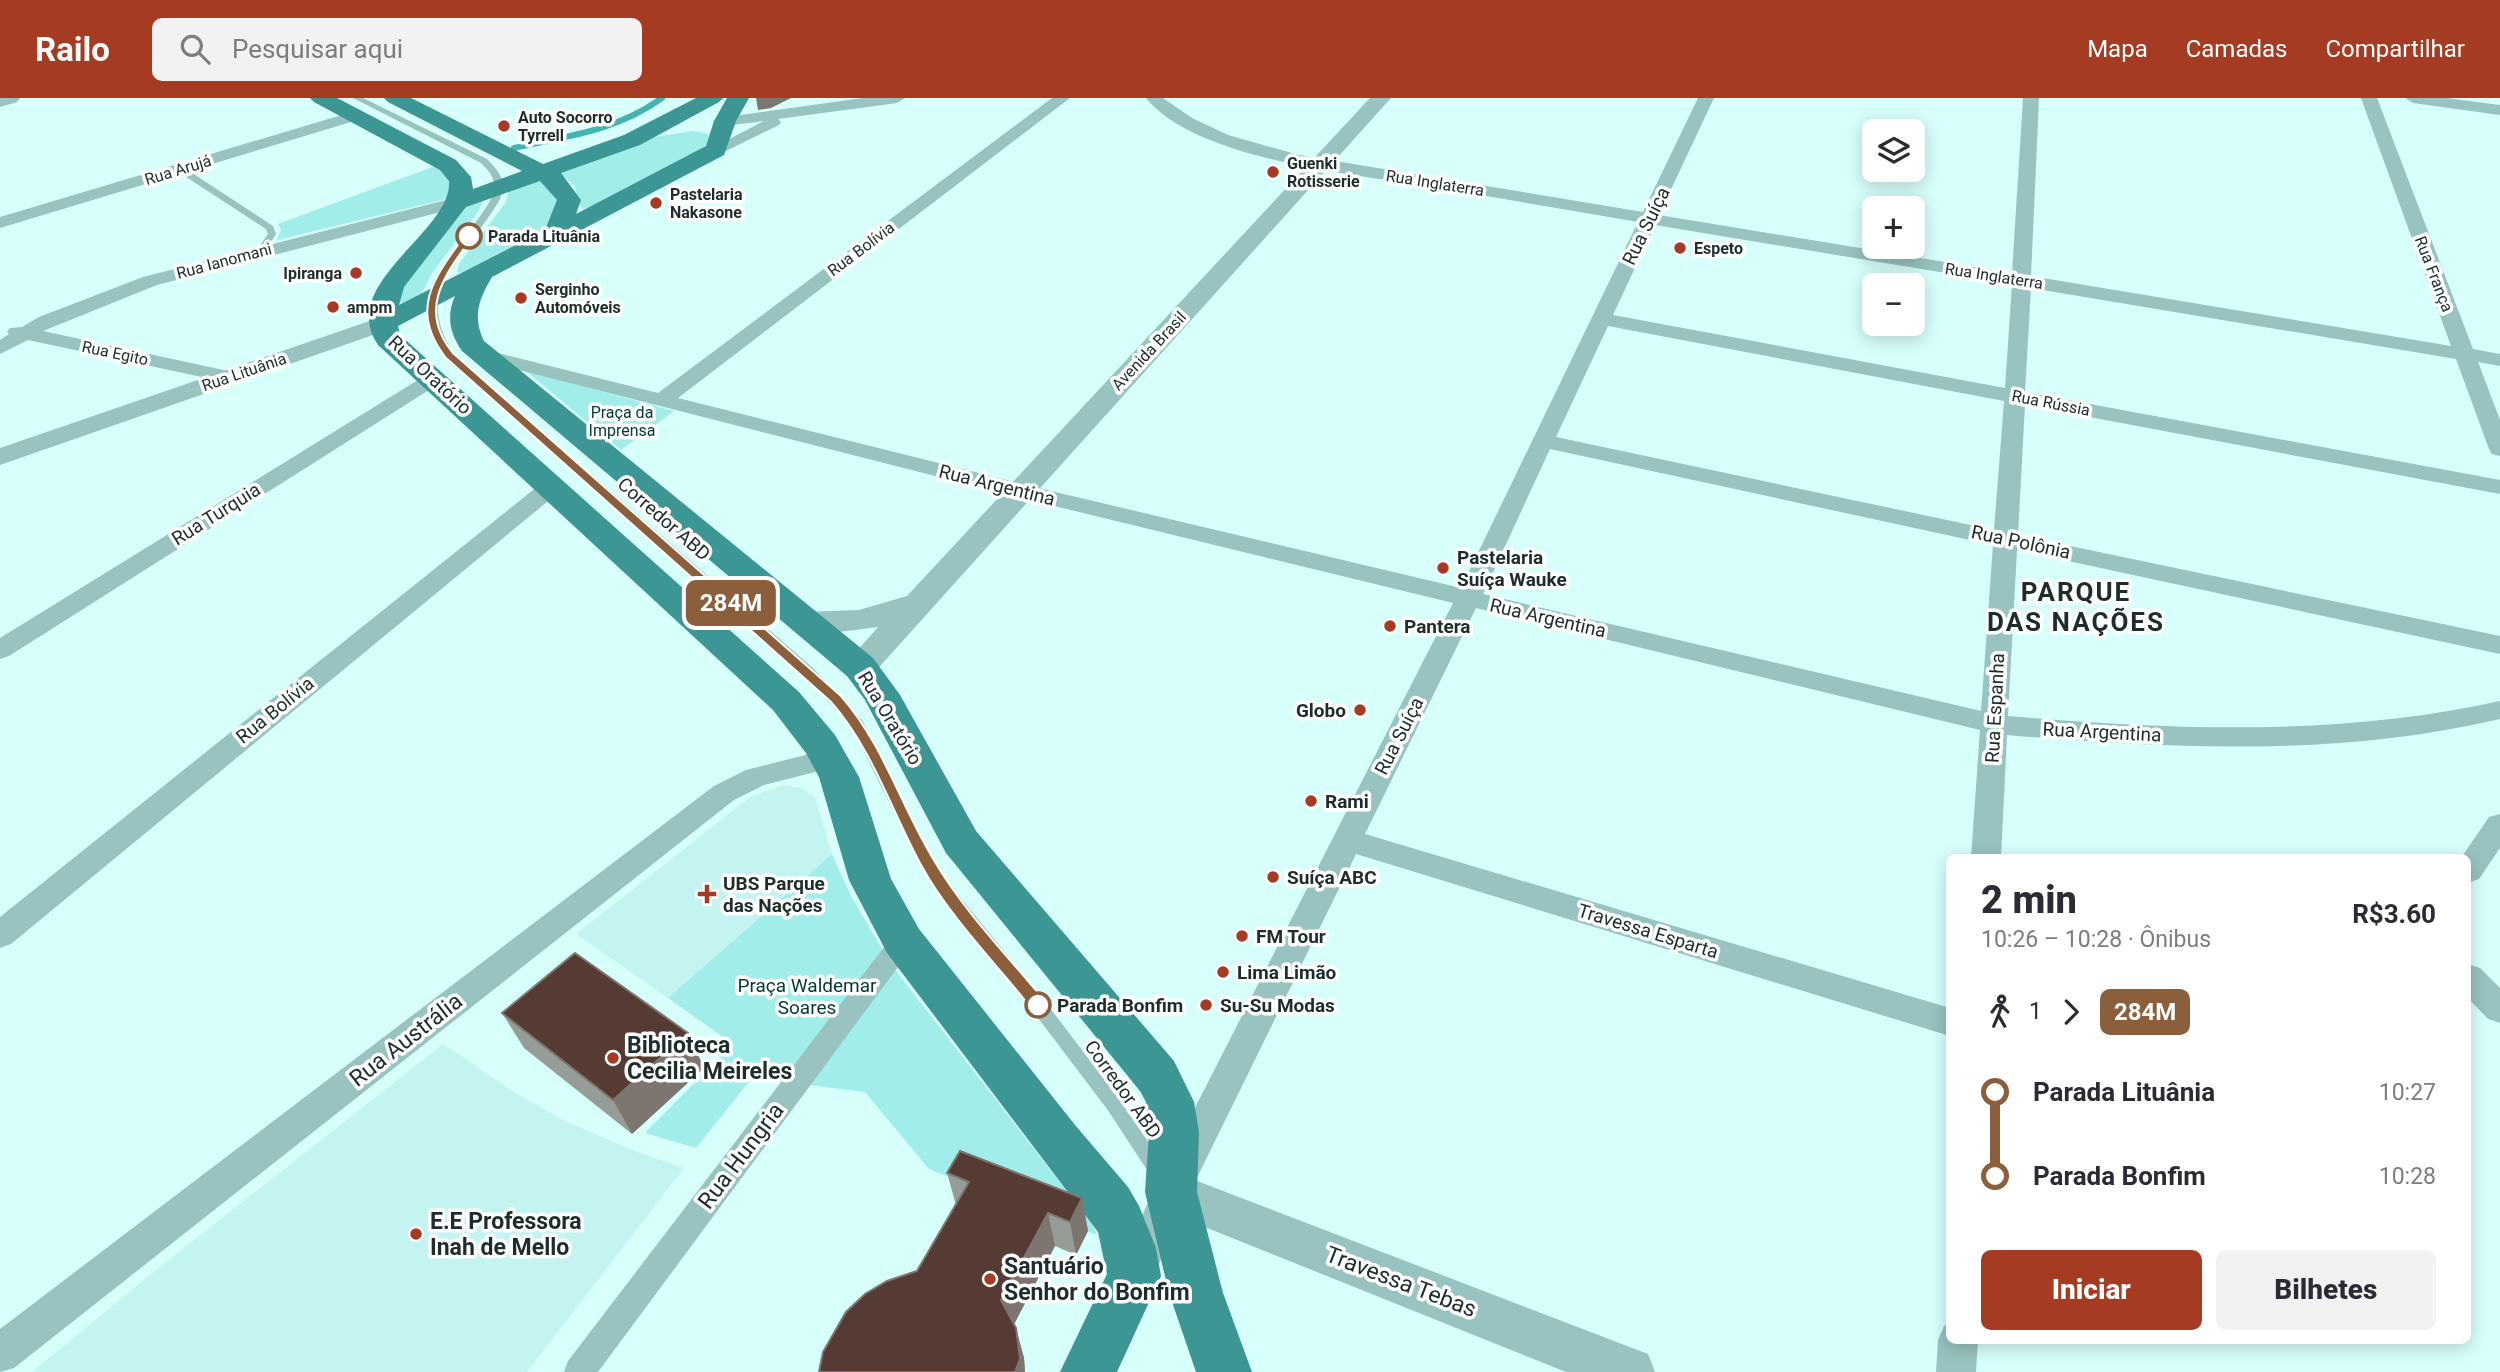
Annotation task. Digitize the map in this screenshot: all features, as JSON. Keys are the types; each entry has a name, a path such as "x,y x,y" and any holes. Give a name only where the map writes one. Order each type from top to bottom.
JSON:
{"main road":[{"path":"321,98 356,107 455,171 461,177 463,187 458,202"},
{"path":"632,140 712,98"},
{"path":"482,272 555,234 721,135 738,98"},
{"path":"404,99 541,170 563,188 569,200 555,234"},
{"path":"458,202 541,170 632,140 685,128 721,135"},
{"name":"Rua Oratório","path":"458,202 391,286 384,323 388,339 798,713 839,777 870,880 904,941 1057,1141 1110,1204 1121,1223 1130,1248 1134,1276"},
{"name":"Rua Oratório","path":"482,272 466,302 461,323 472,345 860,667 881,695 961,842 1157,1076 1170,1102 1174,1132 1171,1192 1196,1293 1224,1372"},
{"name":"Rua Lituânia","path":"384,323 482,272"},
{"name":"Rua Suíça","path":"1088,1372 1134,1276"}],"street":[{"path":"0,101 10,98"},
{"path":"721,135 796,111 819,98"},
{"path":"721,135 796,111 897,98"},
{"name":"Rua Bolívia","path":"661,401 1062,98"},
{"name":"Rua Inglaterra","path":"1154,98 1184,121 1218,137 1271,154 1322,164 2500,360"},
{"name":"Avenida Brasil","path":"860,667 1381,98"},
{"name":"Rua Suíça","path":"1134,1276 1171,1192 1468,599 1706,98"},
{"name":"Rua Espanha","path":"1986,854 2031,98"},
{"name":"Rua França","path":"2368,98 2500,449"},
{"path":"2413,98 2500,110"},
{"name":"Rua Arujá","path":"0,223 180,169 356,107"},
{"name":"Rua Ianomani","path":"0,348 46,321 150,281 458,202"},
{"name":"Rua Rússia","path":"1601,318 2500,487"},
{"name":"Rua Lituânia","path":"0,457 384,323"},
{"name":"Rua Egito","path":"0,331 26,334 230,377"},
{"name":"Rua Argentina","path":"486,356 1020,491 1994,724 2055,730 2290,740 2390,732 2464,720 2500,710"},
{"name":"Rua Turquia","path":"0,650 433,379"},
{"name":"Rua Polônia","path":"1542,441 2500,645"},
{"name":"Rua Bolívia","path":"0,935 551,487"},
{"name":"Avenida Brasil","path":"803,622 843,624 894,613 916,603"},
{"name":"Rua Austrália","path":"0,1354 724,793 756,777 829,759"},
{"path":"2471,867 2500,825"},
{"name":"Travessa Esparta","path":"1347,840 1946,1021"},
{"name":"Rua Hungria","path":"579,1372 904,941"},
{"path":"2471,980 2500,1009"},
{"name":"Travessa Tebas","path":"1171,1192 1630,1372"},
{"path":"1956,1372 1958,1344"}],"lane":[{"path":"356,107 484,161 498,176 500,186"},
{"path":"180,169 270,228 272,234 261,251"},
{"name":"Corredor ABD","path":"500,186 491,207 445,268 432,298 432,327 438,341 450,356 809,672 857,723 928,864 1113,1104 1171,1192"}],"shaded area":[{"name":"UBS Parque das Nações","path":"784,785 802,788 815,797 832,854 668,998 576,934 750,797"},
{"name":"E.E Professora Inah de Mello","path":"443,1044 517,1094 563,1120 637,1152 684,1168 527,1372 32,1372 161,1266"}],"green space":[{"path":"693,131 709,134 707,144 703,148 594,207 583,209 579,205 575,186 556,170 648,138"},
{"path":"438,165 452,179 448,197 442,200 277,240 281,230 278,224"},
{"path":"541,179 560,195 548,224 537,234 461,273 457,272 459,264 506,202 508,192"},
{"path":"484,199 478,212 432,273 422,293 404,303 397,302 402,284 466,206"},
{"name":"Praça da Imprensa","path":"526,371 674,411 621,450"},
{"name":"Praça Waldemar Soares","path":"832,854 851,896 892,966 1090,1221 1097,1235 929,1169 865,1092 752,1078 696,1148 645,1133 733,1044 668,998"}],"building":[{"path":"575,953 688,1033 613,1100 502,1013"},
{"name":"Santuário Senhor do Bonfim","path":"960,1151 1082,1198 1070,1222 1048,1213 1001,1300 1016,1328 1020,1359 1015,1372 819,1372 823,1352 846,1312 865,1294 887,1281 917,1271 969,1182 947,1173"}],"waterway":[{"path":"514,148 609,125 662,98"}],"bus line":[{"name":"284M","path":"469,236 445,268 432,298 430,314 438,341 450,356 809,672 836,699 857,723 928,864 949,895 1038,1005"}],"place":[{"name":"Auto Socorro Tyrrell","path":"504,126"},
{"name":"Guenki Rotisserie","path":"1273,172"},
{"name":"Pastelaria Nakasone","path":"656,203"},
{"name":"Parada Lituânia","path":"469,236"},
{"name":"Espeto","path":"1680,248"},
{"name":"Ipiranga","path":"356,273"},
{"name":"Serginho Automóveis","path":"521,298"},
{"name":"ampm","path":"333,307"},
{"name":"Pastelaria Suíça Wauke","path":"1443,568"},
{"name":"Pantera","path":"1390,626"},
{"name":"Globo","path":"1360,710"},
{"name":"Rami","path":"1311,801"},
{"name":"Suíça ABC","path":"1273,877"},
{"name":"UBS Parque das Nações","path":"707,894"},
{"name":"FM Tour","path":"1242,936"},
{"name":"Lima Limão","path":"1223,972"},
{"name":"Parada Bonfim","path":"1038,1005"},
{"name":"Su-Su Modas","path":"1206,1005"},
{"name":"Biblioteca Cecilia Meireles","path":"613,1058"},
{"name":"E.E Professora Inah de Mello","path":"416,1234"},
{"name":"Santuário Senhor do Bonfim","path":"990,1279"}],"district":[{"name":"PARQUE DAS NAÇÕES","path":"2076,607"}]}
